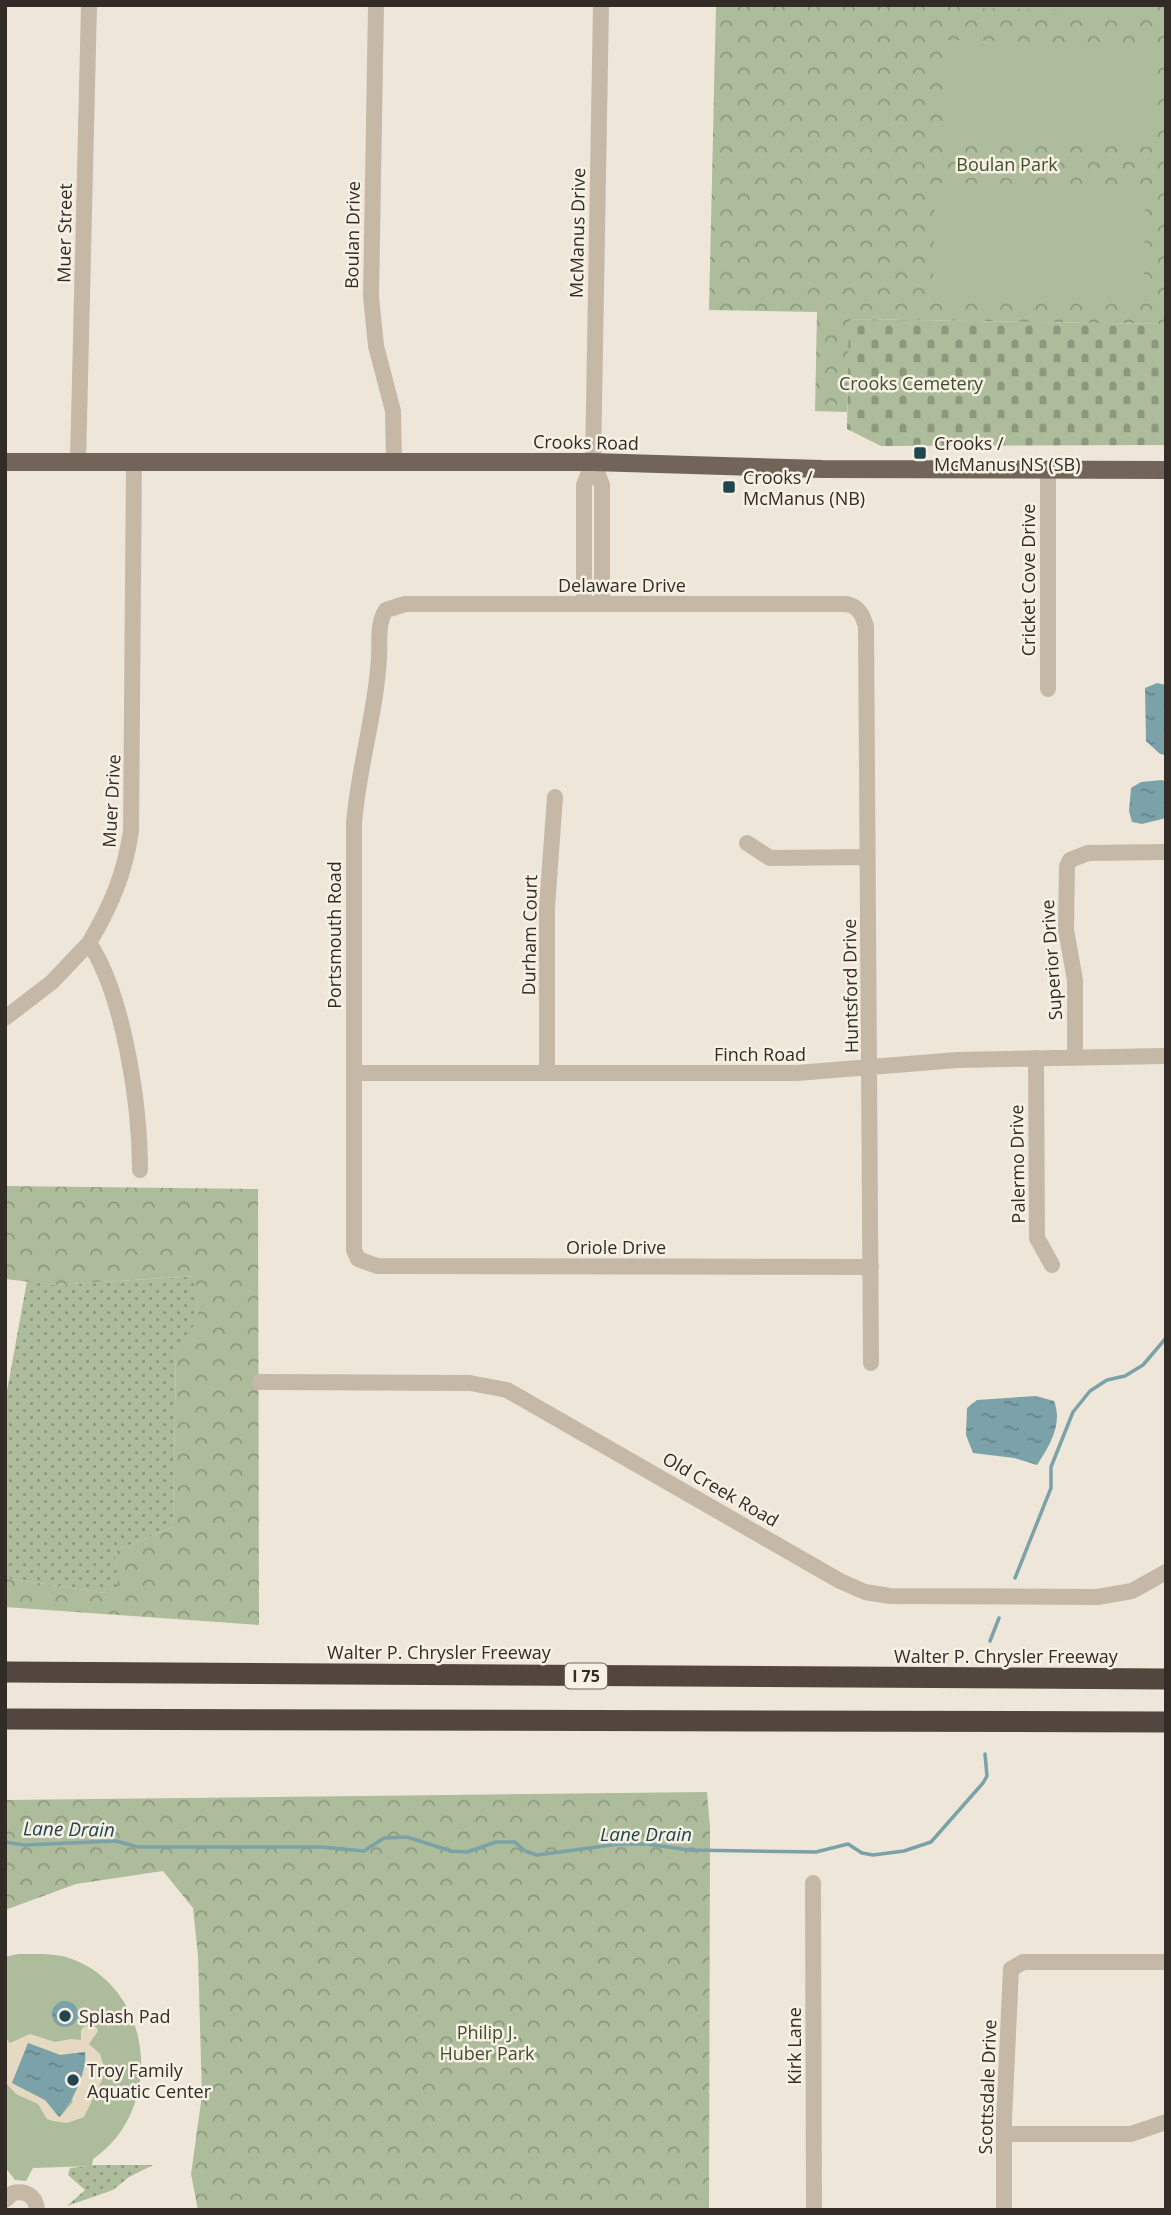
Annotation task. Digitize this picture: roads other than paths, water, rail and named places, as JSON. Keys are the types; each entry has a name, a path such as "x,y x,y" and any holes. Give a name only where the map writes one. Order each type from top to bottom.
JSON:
{"highway":[{"name":"Walter P. Chrysler Freeway","path":"5,1672 1166,1679"},
{"path":"5,1720 1166,1722"}],"main road":[{"name":"Crooks Road","path":"5,462 593,462 1048,471 1166,470"}],"street":[{"name":"Muer Street","path":"78,462 89,5"},
{"name":"Boulan Drive","path":"376,5 371,296 376,346 394,422 394,462"},
{"name":"McManus Drive","path":"593,462 601,5"},
{"name":"Muer Drive","path":"5,1018 52,982 89,943 121,881 131,831 134,461"},
{"path":"584,604 584,485 593,462"},
{"path":"593,462 602,485 602,604"},
{"name":"Cricket Cove Drive","path":"1048,471 1048,689"},
{"name":"Delaware Drive","path":"386,610 405,604 847,604 859,610"},
{"name":"Portsmouth Road","path":"362,1262 354,1250 354,824 359,774 375,701 380,623 386,610"},
{"name":"Huntsford Drive","path":"859,610 866,626 871,1363"},
{"name":"Durham Court","path":"547,1073 547,907 555,797"},
{"path":"747,843 770,858 867,857"},
{"name":"Superior Drive","path":"1075,1058 1075,980 1066,930 1064,877 1070,860 1088,853 1166,852"},
{"path":"89,943 103,969 123,1039 136,1112 140,1170"},
{"name":"Finch Road","path":"354,1073 797,1073 871,1066 1035,1058 1166,1056"},
{"name":"Palermo Drive","path":"1035,1058 1037,1238 1052,1265"},
{"name":"Oriole Drive","path":"362,1262 377,1266 870,1266"},
{"name":"Old Creek Road","path":"260,1382 470,1382 507,1390 840,1581 877,1594 1097,1597 1132,1591 1166,1573"},
{"name":"Kirk Lane","path":"813,1883 814,2210"},
{"name":"Scottsdale Drive","path":"1004,2210 1009,1984 1014,1966 1023,1962 1166,1962"},
{"path":"1004,2134 1131,2133 1166,2122"},
{"path":"5,2200 13,2193 27,2193 33,2197 37,2210"}],"water":[{"path":"1157,683 1166,685 1166,755 1160,754 1146,741 1145,688"},
{"path":"1141,782 1166,782 1166,818 1142,824 1132,822 1129,811 1131,788"},
{"path":"1036,1396 1054,1401 1057,1418 1050,1442 1037,1465 1014,1458 973,1453 966,1435 967,1408 977,1400"},
{"name":"Splash Pad","path":"65,2001 74,2005 78,2014 74,2023 65,2027 56,2023 52,2014 56,2005"},
{"path":"28,2043 60,2055 85,2052 84,2068 78,2086 59,2117 45,2100 12,2083"}],"waterway":[{"name":"Lane Drain","path":"1015,1578 1051,1488 1051,1467 1073,1412 1090,1391 1107,1380 1125,1376 1143,1365 1166,1338"},
{"name":"Lane Drain","path":"990,1641 999,1618"},
{"name":"Lane Drain","path":"5,1842 24,1845 116,1841 138,1847 321,1847 364,1851 384,1838 407,1837 451,1851 467,1852 496,1842 515,1842 525,1851 537,1855 619,1844 647,1844 689,1850 816,1852 848,1844 862,1853 873,1855 904,1851 931,1842 983,1783 987,1776 985,1754"}],"place":[{"name":"Crooks / McManus NS (SB)","path":"920,453"},
{"name":"Crooks / McManus (NB)","path":"729,487"},
{"name":"Splash Pad","path":"65,2016"},
{"name":"Troy Family Aquatic Center","path":"73,2080"}],"park label":[{"name":"Boulan Park","path":"1007,164"},
{"name":"Crooks Cemetery","path":"911,383"},
{"name":"Philip J. Huber Park","path":"487,2042"}]}
